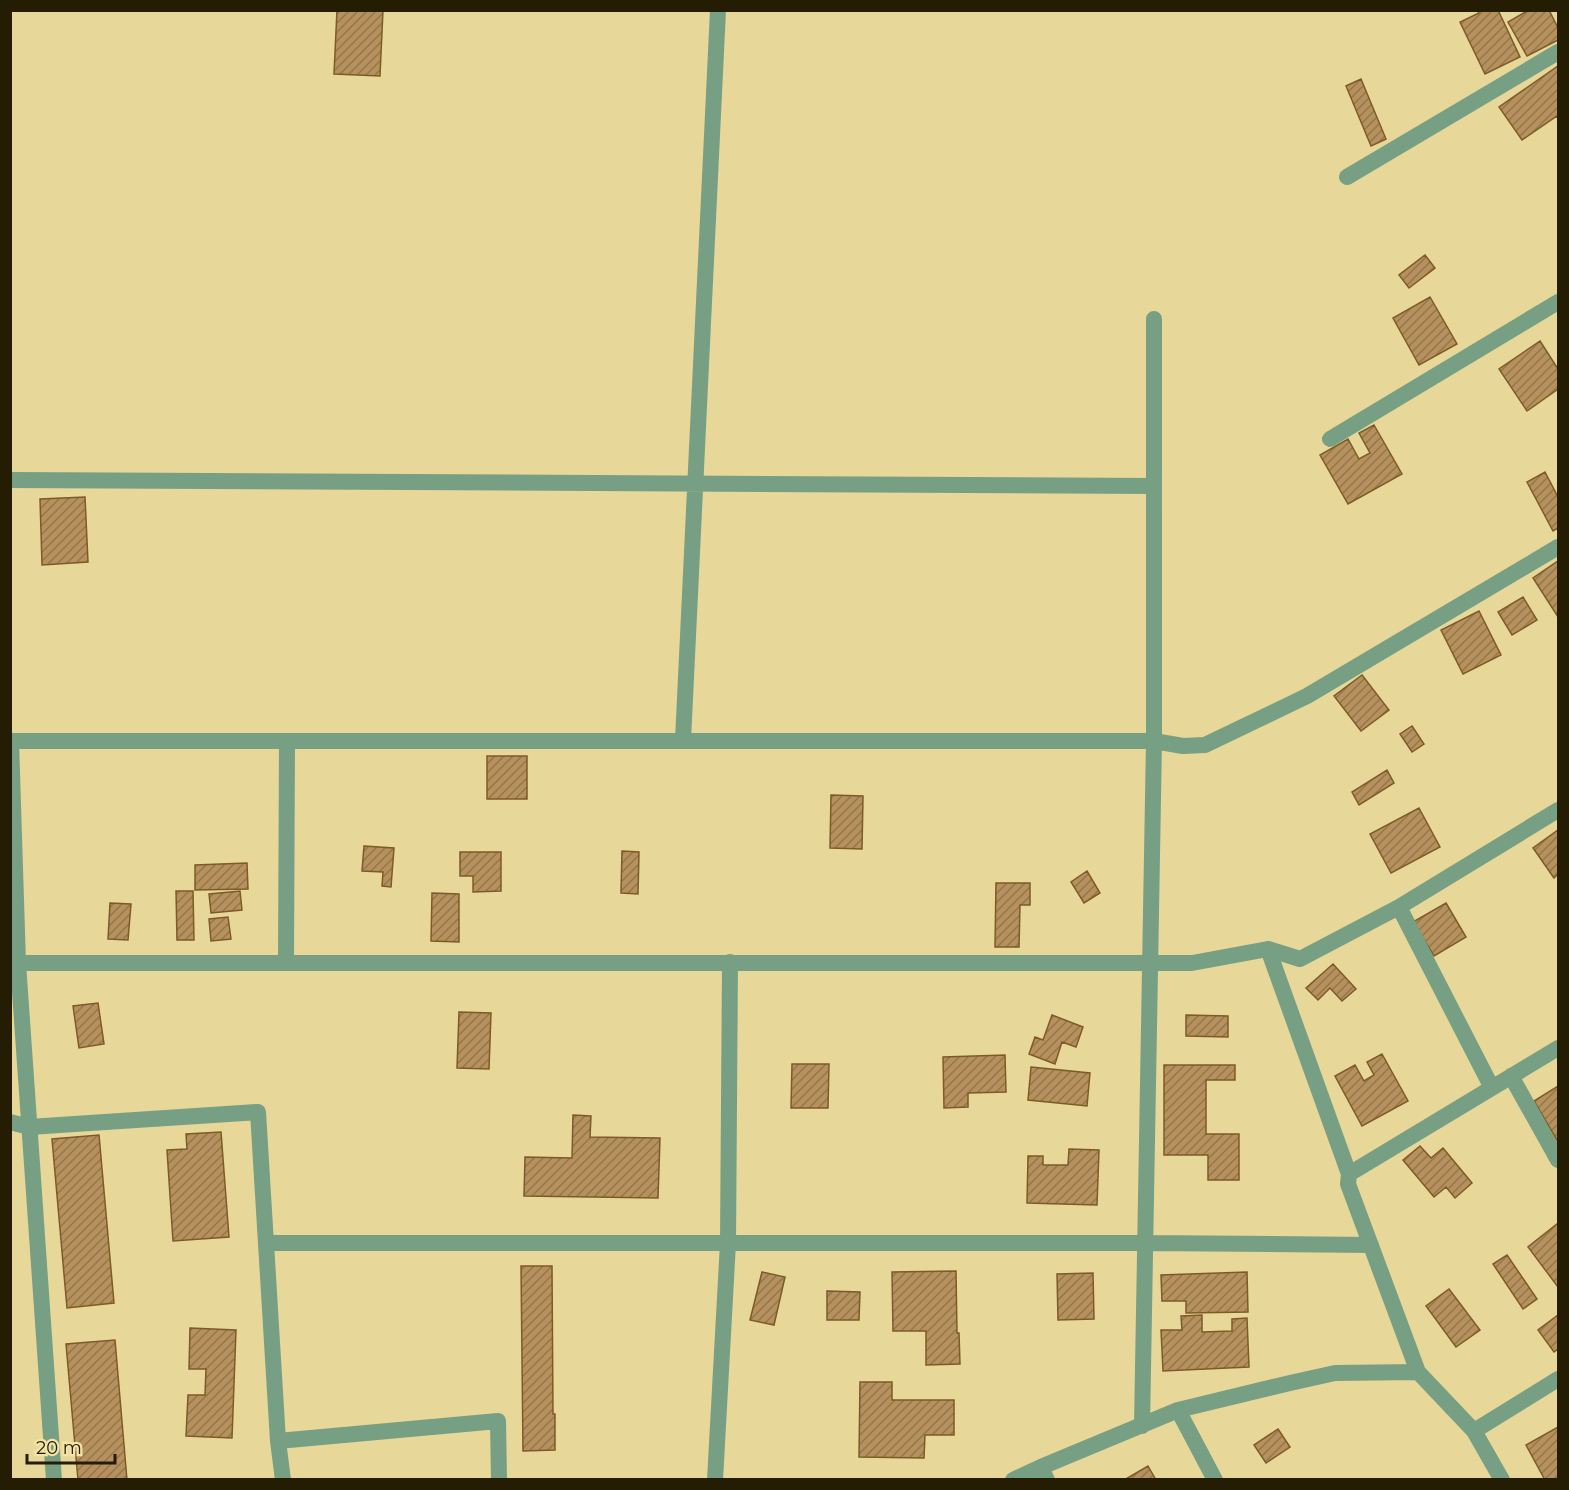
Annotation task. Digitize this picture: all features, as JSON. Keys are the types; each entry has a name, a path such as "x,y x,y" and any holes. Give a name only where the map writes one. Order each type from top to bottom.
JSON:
{"street":[{"path":"683,740 718,10"},
{"path":"1347,177 1558,52"},
{"path":"1330,440 1558,302"},
{"path":"1142,1426 1154,741 1154,319"},
{"path":"11,480 1154,486"},
{"path":"54,1479 18,963 11,741 1154,741 1183,746 1205,744 1307,696 1558,547"},
{"path":"286,962 287,741"},
{"path":"18,963 1192,963 1268,949 1300,959 1399,907 1558,810"},
{"path":"1399,907 1492,1088"},
{"path":"1268,949 1349,1174 1348,1184 1418,1372 1474,1431 1502,1479"},
{"path":"715,1479 728,1243 730,962"},
{"path":"1349,1174 1558,1048"},
{"path":"1511,1076 1558,1160"},
{"path":"10,1122 29,1127 258,1112 278,1441 283,1479"},
{"path":"266,1244 1371,1245"},
{"path":"1014,1479 1044,1473 1178,1410 1335,1373 1418,1372"},
{"path":"1474,1431 1558,1379"},
{"path":"1178,1410 1215,1479"},
{"path":"278,1441 498,1421 499,1479"}],"building":[{"path":"337,10 383,10 380,76 334,74"},
{"path":"1477,10 1498,10 1520,57 1485,74 1460,22 1479,13"},
{"path":"1529,10 1549,10 1558,28 1558,40 1527,56 1508,22"},
{"path":"1558,66 1558,119 1557,116 1522,140 1499,107"},
{"path":"1361,79 1386,139 1371,146 1346,86"},
{"path":"1425,255 1435,268 1409,288 1399,275"},
{"path":"1430,297 1457,344 1419,365 1393,318"},
{"path":"1540,341 1558,369 1558,389 1527,411 1499,369"},
{"path":"1374,425 1402,474 1348,504 1320,455 1348,439 1359,459 1370,453 1359,433"},
{"path":"1545,472 1558,497 1558,528 1553,531 1527,482"},
{"path":"85,497 88,562 42,565 40,499"},
{"path":"1558,561 1558,617 1533,578"},
{"path":"1523,597 1537,620 1512,635 1498,612"},
{"path":"1479,611 1501,655 1463,674 1441,630"},
{"path":"1362,675 1389,710 1361,731 1334,696"},
{"path":"1412,726 1424,744 1412,752 1400,734"},
{"path":"487,756 527,756 527,799 487,799"},
{"path":"1387,770 1394,783 1359,805 1352,792"},
{"path":"831,795 863,796 862,849 830,848"},
{"path":"1419,808 1440,847 1391,873 1370,834"},
{"path":"1558,830 1558,874 1554,878 1533,848"},
{"path":"364,846 394,848 391,887 382,886 383,872 362,871"},
{"path":"622,851 639,852 638,894 621,893"},
{"path":"460,852 501,852 501,891 473,892 473,876 460,876"},
{"path":"247,863 248,889 195,890 195,865"},
{"path":"1087,871 1100,893 1084,903 1071,882"},
{"path":"996,883 1030,883 1030,905 1020,905 1019,947 995,947"},
{"path":"176,891 193,891 194,940 177,940"},
{"path":"240,891 242,910 211,913 209,894"},
{"path":"432,893 459,894 459,942 431,941"},
{"path":"110,903 131,904 128,940 108,939"},
{"path":"1446,903 1466,937 1434,956 1413,922"},
{"path":"228,917 231,939 211,941 209,919"},
{"path":"1333,964 1356,989 1342,1001 1330,988 1318,1000 1306,988"},
{"path":"98,1003 104,1044 79,1048 73,1006"},
{"path":"459,1012 491,1013 489,1069 457,1068"},
{"path":"1052,1015 1083,1027 1076,1047 1062,1042 1055,1064 1029,1054 1035,1037 1043,1040"},
{"path":"1186,1015 1228,1016 1228,1037 1186,1036"},
{"path":"1382,1054 1408,1101 1362,1126 1335,1076 1355,1065 1364,1081 1374,1075 1367,1062"},
{"path":"1005,1055 1006,1092 968,1093 968,1107 944,1108 943,1057"},
{"path":"792,1064 829,1064 828,1108 791,1108"},
{"path":"1164,1065 1235,1065 1235,1080 1206,1080 1206,1134 1239,1134 1239,1180 1208,1180 1208,1155 1164,1155"},
{"path":"1031,1067 1090,1073 1087,1106 1028,1100"},
{"path":"1558,1086 1558,1142 1534,1101"},
{"path":"573,1115 591,1116 590,1137 660,1138 658,1198 524,1196 525,1157 572,1158"},
{"path":"221,1132 229,1237 173,1241 167,1150 187,1149 186,1134"},
{"path":"99,1135 114,1303 67,1308 52,1139"},
{"path":"1420,1146 1431,1158 1443,1148 1472,1183 1455,1198 1446,1187 1434,1197 1403,1160"},
{"path":"1069,1149 1099,1150 1097,1205 1027,1203 1028,1156 1043,1156 1043,1165 1068,1165"},
{"path":"1557,1224 1558,1226 1558,1287 1528,1247"},
{"path":"1507,1255 1537,1299 1523,1309 1493,1264"},
{"path":"521,1266 552,1266 555,1450 523,1451"},
{"path":"956,1271 960,1364 926,1365 926,1331 893,1331 892,1272"},
{"path":"762,1272 785,1277 774,1325 750,1320"},
{"path":"1247,1272 1248,1312 1186,1313 1186,1301 1162,1301 1161,1275"},
{"path":"1093,1273 1094,1319 1058,1320 1057,1274"},
{"path":"1449,1289 1480,1330 1456,1347 1426,1306"},
{"path":"827,1291 860,1292 859,1320 827,1320"},
{"path":"1202,1315 1202,1332 1232,1331 1232,1319 1247,1318 1249,1367 1163,1371 1161,1330 1182,1330 1181,1316"},
{"path":"1558,1315 1558,1349 1554,1352 1538,1330"},
{"path":"190,1328 236,1330 232,1438 186,1436 188,1395 205,1395 206,1369 189,1369"},
{"path":"115,1340 127,1480 78,1480 66,1344"},
{"path":"860,1382 892,1382 892,1400 954,1400 954,1435 925,1435 924,1458 859,1457"},
{"path":"1558,1427 1558,1480 1545,1480 1526,1445"},
{"path":"1278,1429 1290,1447 1266,1463 1254,1445"},
{"path":"1148,1466 1156,1480 1124,1480"}]}
